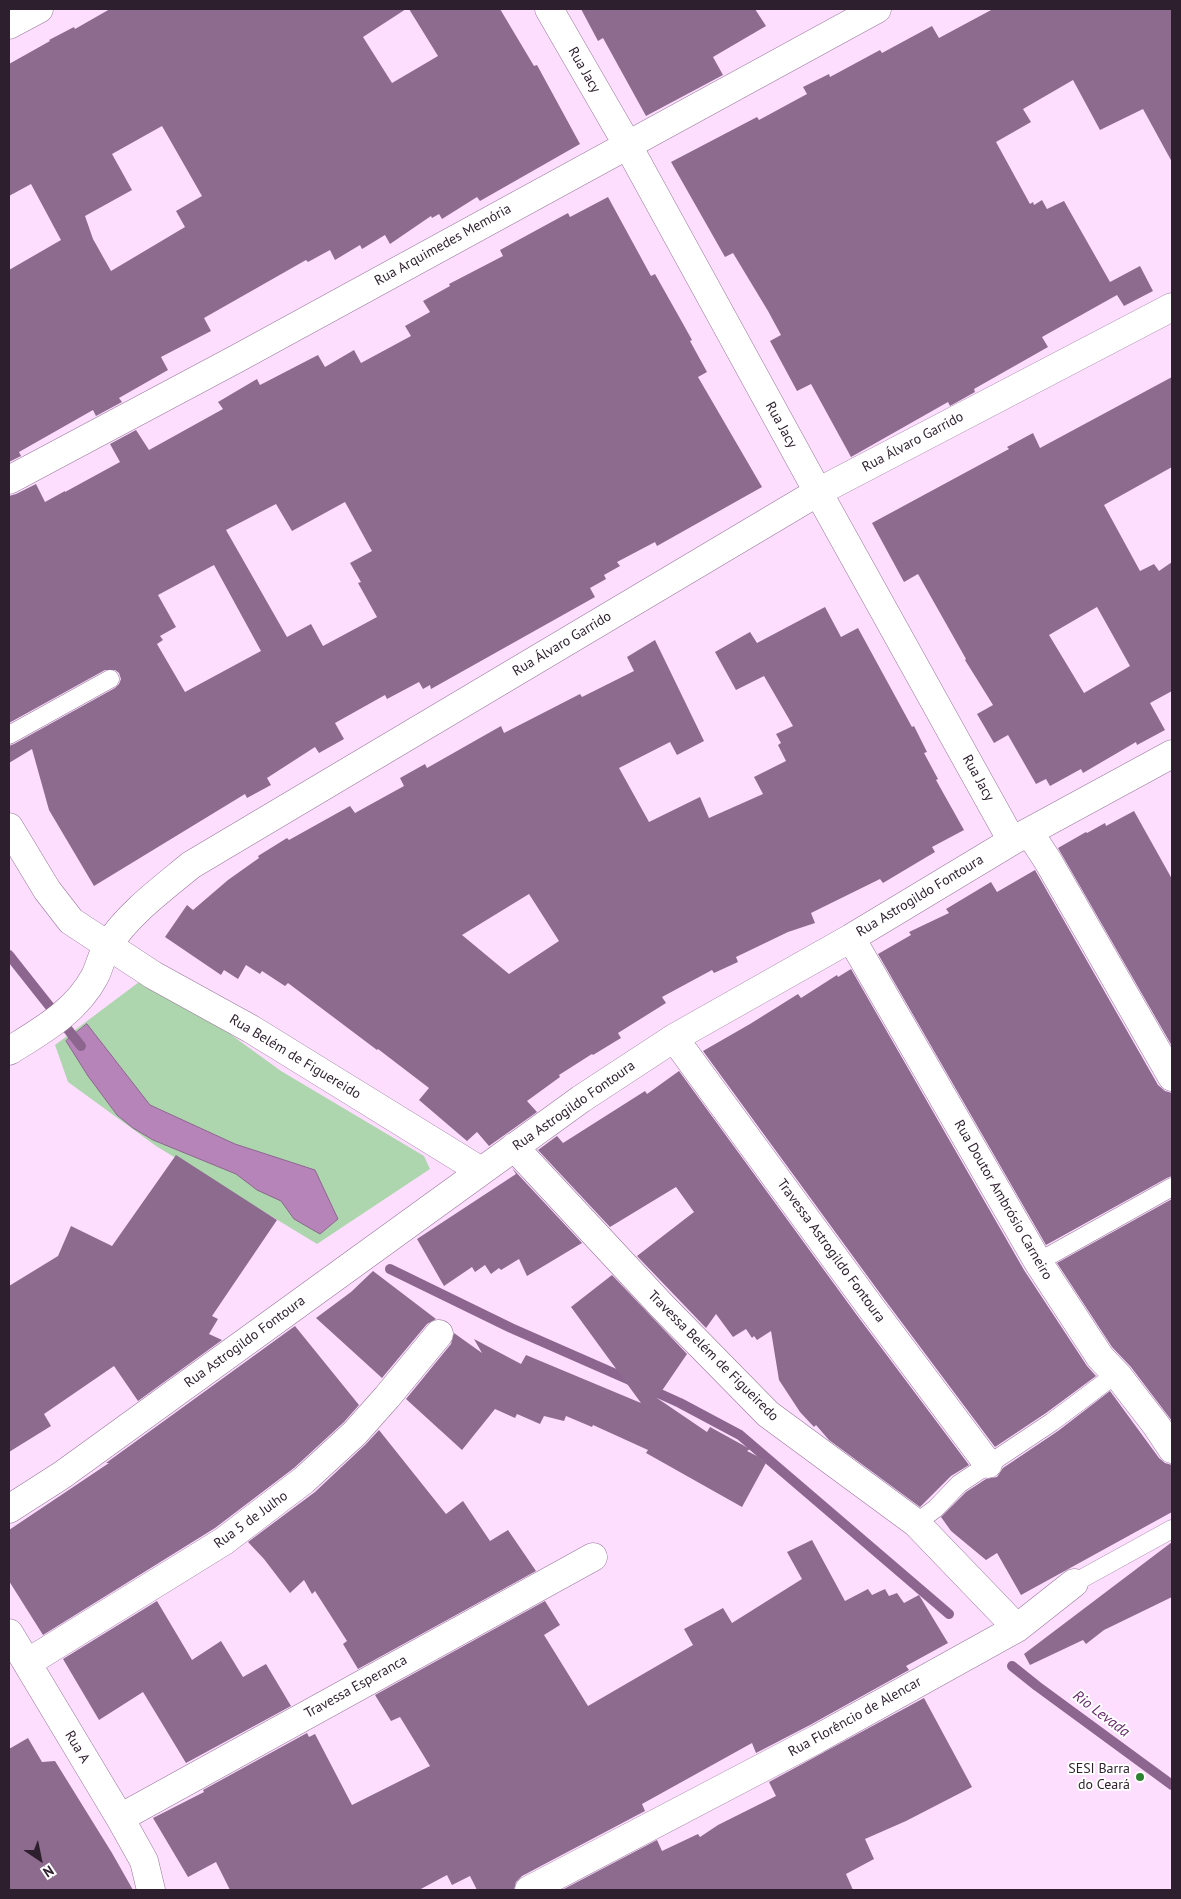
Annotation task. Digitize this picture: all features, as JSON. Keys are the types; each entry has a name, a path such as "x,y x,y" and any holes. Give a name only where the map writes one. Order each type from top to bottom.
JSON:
{"street":[{"path":"9,25 39,9"},
{"name":"Rua Jacy","path":"549,9 627,144 818,492 1021,836 1048,861 1172,1078"},
{"name":"Rua Arquimedes Memória","path":"9,480 877,9"},
{"name":"Rua Álvaro Garrido","path":"9,1051 68,1012 83,996 95,976 108,946 127,922 191,865 818,492 1172,307"},
{"name":"Rua Astrogildo Fontoura","path":"9,1509 62,1475 581,1099 674,1038 851,938 1021,836 1172,754"},
{"name":"Rua Belém de Figuereido","path":"9,827 47,890 71,921 153,976 251,1029 481,1171"},
{"name":"Rua Doutor Ambrósio Carneiro","path":"851,938 1038,1262 1100,1357 1116,1374 1156,1425 1172,1449"},
{"name":"Travessa Astrogildo Fontoura","path":"674,1038 988,1464"},
{"name":"Travessa Belém de Figueiredo","path":"514,1148 661,1305 768,1414 916,1523 1016,1628"},
{"name":"Rua 5 de Julho","path":"27,1663 224,1541 304,1480 355,1433 439,1334"},
{"name":"Travessa Esperanca","path":"120,1818 593,1557"},
{"name":"Rua Florêncio de Alencar","path":"529,1890 817,1739 1016,1628 1074,1583"},
{"name":"Rua A","path":"9,1633 144,1861 151,1890"}],"lane":[{"path":"9,735 110,679"},
{"path":"1038,1262 1172,1186"},
{"path":"916,1523 935,1508 959,1484 1052,1422 1116,1374"},
{"name":"Rua Florêncio de Alencar","path":"1074,1583 1172,1529"}],"green space":[{"path":"157,981 281,1071 424,1156 430,1169 317,1244 156,1146 68,1082 55,1045 139,982"}],"shaded area":[{"path":"87,1024 150,1105 235,1144 315,1170 338,1219 320,1234 294,1219 281,1201 257,1190 236,1174 153,1140 133,1128 117,1115 88,1076 66,1041"}],"building":[{"path":"110,9 406,9 363,37 392,83 438,56 409,9 500,9 534,66 537,65 580,144 480,201 477,197 442,219 439,214 432,218 431,216 390,244 385,235 362,249 360,245 335,260 330,250 308,262 306,260 204,318 211,331 161,357 168,370 119,398 122,402 96,416 93,410 19,452 21,456 9,462 9,270 61,240 31,184 9,196 9,64 49,40 74,27 75,29","holes":["162,126 202,196 176,211 185,227 111,271 93,239 85,216 132,190 112,154"]},
{"path":"581,9 755,9 766,26 713,57 723,75 646,116 603,38 598,41"},
{"path":"993,9 1172,9 1172,162 1143,109 1100,130 1073,80 1023,109 1031,122 996,142 1030,204 1033,202 1034,205 1042,200 1047,209 1064,201 1110,282 1140,266 1153,291 1124,306 1117,295 1042,337 1048,347 974,389 975,392 950,406 948,402 851,457 811,384 797,391 770,341 781,335 768,311 733,253 725,257 671,162 757,117 759,120 807,94 803,87 829,74 830,77 880,50 882,53 932,26 939,38"},
{"path":"608,197 651,276 655,274 692,340 690,341 707,372 698,377 762,487 657,546 655,542 617,562 620,566 604,575 606,579 590,588 595,597 431,689 430,685 423,689 419,682 387,699 385,695 335,723 344,739 319,753 315,747 267,778 271,785 247,798 245,794 94,886 49,810 32,749 9,763 9,746 115,688 121,679 119,673 115,670 105,670 9,723 9,496 36,484 45,502 120,462 110,444 136,430 149,450 223,409 218,402 257,379 260,385 318,355 325,367 354,350 361,363 411,336 405,326 430,312 423,301 450,286 449,284 503,256 500,250 568,213 570,217","holes":["345,502 372,551 350,563 361,582 358,583 377,617 323,646 311,624 287,637 226,530 276,504 292,531","214,565 261,651 185,692 157,644 163,640 160,636 176,627 158,595"]},
{"path":"1172,377 1172,467 1104,505 1140,571 1154,564 1159,571 1172,562 1172,691 1150,703 1165,730 1137,745 1136,742 1083,773 1081,769 1050,786 1046,779 1036,784 1008,735 994,743 977,714 993,705 965,660 918,574 904,582 872,523 1009,449 1007,447 1033,433 1040,448","holes":["1097,607 1130,666 1084,693 1049,635"]},
{"path":"825,607 841,637 858,628 912,727 914,726 927,752 924,753 938,779 936,780 964,830 932,847 935,852 883,883 880,879 811,913 815,923 788,932 736,957 738,962 714,973 712,970 662,997 666,1003 618,1033 621,1038 559,1075 560,1077 527,1101 537,1112 489,1146 477,1132 467,1141 419,1100 429,1088 288,983 285,986 262,971 260,974 246,965 238,979 224,970 221,975 165,937 187,905 193,910 228,880 259,858 258,856 287,838 289,840 350,806 355,813 404,786 400,778 425,764 427,768 501,726 504,733 580,694 582,697 634,671 627,657 655,640 704,741 677,755 670,742 619,768 649,822 700,797 709,818 763,794 754,777 786,761 778,745 781,743 776,734 793,726 764,676 736,690 715,652 750,632 757,643","holes":["529,894 559,941 509,974 462,935"]},
{"path":"1134,811 1172,879 1172,1046 1058,848 1086,832 1105,823 1106,826"},
{"path":"1035,870 1158,1085 1165,1091 1172,1093 1172,1176 1046,1245 878,954 911,935 909,932 949,913 946,909 991,882 997,892"},
{"path":"851,969 1024,1270 1087,1366 1096,1376 1046,1413 995,1447 703,1051 798,994 801,998 837,975 838,977"},
{"path":"679,1071 969,1465 951,1476 920,1507 829,1440 816,1425 814,1427 800,1412 779,1380 771,1331 757,1340 754,1336 752,1338 746,1329 733,1337 716,1314 706,1328 637,1256 694,1212 676,1187 610,1227 538,1150 557,1136 563,1143 645,1091 647,1094"},
{"path":"176,1155 277,1220 212,1316 218,1319 209,1334 222,1340 138,1401 114,1366 44,1414 51,1426 9,1452 9,1286 58,1256 71,1226 112,1246"},
{"path":"512,1168 582,1243 527,1276 519,1259 501,1270 499,1268 491,1274 485,1265 475,1272 472,1267 444,1286 417,1239 516,1174"},
{"path":"1172,1199 1172,1421 1131,1367 1112,1347 1057,1263"},
{"path":"373,1271 436,1319 427,1324 382,1378 316,1318 351,1292"},
{"path":"612,1275 687,1354 657,1398 707,1432 710,1427 750,1449 747,1451 767,1461 742,1507 646,1453 648,1450 593,1425 592,1427 566,1416 564,1421 544,1416 540,1424 517,1414 515,1418 495,1409 462,1450 406,1399 451,1344 454,1333 482,1353 474,1339 521,1364 526,1355 641,1403 571,1307"},
{"path":"295,1326 359,1405 344,1422 294,1468 215,1528 43,1635 9,1581 9,1530 109,1463 106,1463"},
{"path":"1110,1391 1159,1458 1165,1463 1172,1465 1172,1512 1021,1595 997,1553 986,1560 951,1531 941,1517 966,1492 986,1479 997,1477 1003,1468 1058,1431"},
{"path":"379,1430 446,1514 463,1501 490,1541 508,1530 536,1571 358,1669 343,1644 347,1641 315,1591 312,1594 304,1580 290,1593 264,1559 248,1542 315,1492"},
{"path":"812,1540 845,1601 868,1589 872,1595 885,1589 889,1596 897,1593 904,1603 919,1595 948,1643 906,1666 909,1670 810,1725 756,1753 752,1743 642,1804 645,1811 522,1876 516,1882 514,1890 477,1890 470,1876 452,1885 447,1875 419,1890 230,1890 216,1862 188,1877 153,1818 204,1792 203,1790 307,1733 309,1737 315,1734 352,1805 430,1766 400,1717 391,1721 375,1695 545,1601 560,1625 544,1635 588,1706 693,1645 684,1629 723,1608 732,1623 802,1579 787,1552"},
{"path":"1172,1542 1172,1597 1104,1630 1086,1644 1083,1640 1030,1665 1024,1654"},
{"path":"157,1601 192,1660 221,1641 243,1677 266,1664 291,1706 186,1763 143,1692 99,1720 63,1659"},
{"path":"924,1698 972,1787 906,1821 865,1839 874,1859 846,1874 853,1890 562,1890 657,1840 662,1851 698,1834 700,1837 718,1825 776,1796 769,1782"},
{"path":"28,1738 42,1762 55,1761 133,1890 9,1890 9,1749"}],"waterway":[{"path":"9,955 81,1046"},
{"path":"390,1269 511,1328 634,1382"},
{"path":"647,1388 740,1435 949,1614"},
{"name":"Rio Levada","path":"1012,1666 1172,1785"}],"place":[{"name":"SESI Barra do Ceará","path":"1140,1777"}]}
